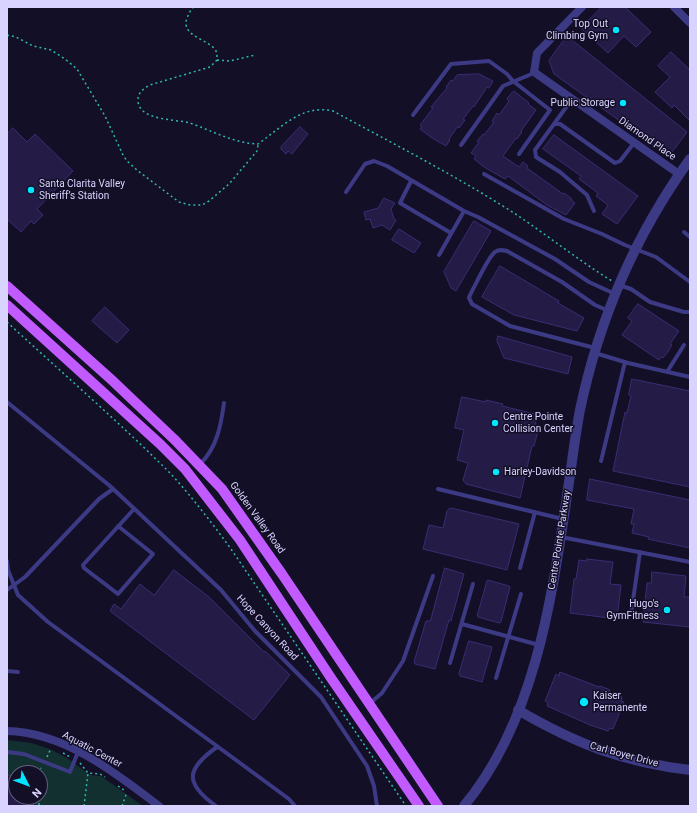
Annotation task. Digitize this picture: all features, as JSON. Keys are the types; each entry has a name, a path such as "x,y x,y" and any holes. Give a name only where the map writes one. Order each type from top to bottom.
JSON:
{"main road":[{"name":"Golden Valley Road","path":"7,286 114,382 200,464 222,489 282,574 438,806"},
{"path":"7,305 185,469 240,540 419,806"}],"street":[{"path":"534,72 537,53 582,7"},
{"path":"674,7 690,23"},
{"name":"Diamond Place","path":"534,72 679,174"},
{"name":"Centre Pointe Parkway","path":"464,806 486,777 504,745 518,710 539,645 553,586 580,411 595,350 617,289 636,249 662,202 679,174 690,160"},
{"name":"Carl Boyer Drive","path":"518,710 558,733 602,751 646,763 690,770"},
{"name":"Aquatic Center","path":"7,731 31,734 49,739 78,752 117,774 159,806"}],"lane":[{"path":"413,115 451,64 489,61 550,110 519,154"},
{"path":"461,145 503,86 534,72"},
{"path":"572,99 535,150 536,158 560,172 587,195 594,211"},
{"path":"554,124 560,124 615,163 620,161 634,143"},
{"path":"346,192 365,164 374,161 387,166 464,211 555,259 589,282 617,289 631,289 650,302 684,312 689,312"},
{"path":"484,174 564,219 656,257 690,282"},
{"path":"411,180 400,203 451,234"},
{"path":"439,255 464,211"},
{"path":"684,232 690,237"},
{"path":"609,311 595,305 562,282 508,251 503,250 500,250 492,255 469,298 472,304 510,326 595,350 625,362 690,377"},
{"path":"667,372 684,346"},
{"path":"601,461 625,362"},
{"name":"Hope Canyon Road","path":"7,402 111,487 221,590 255,631 321,697 367,766 374,786 377,806"},
{"path":"200,464 208,457 215,443 222,422 224,403"},
{"path":"7,590 25,578 111,487"},
{"path":"438,489 563,519"},
{"path":"118,526 153,554 118,594 84,568 83,565 118,526 134,509"},
{"path":"520,568 535,512"},
{"path":"561,536 690,562"},
{"path":"631,614 640,552"},
{"path":"7,561 8,570 18,595 48,622 289,799 296,806"},
{"path":"369,704 382,693 403,661 433,576"},
{"path":"450,663 473,584"},
{"path":"496,678 521,594"},
{"path":"462,624 539,645"},
{"path":"7,671 18,672"},
{"path":"216,806 202,796 194,786 193,775 204,756 217,747"},
{"path":"7,752 24,754 70,772 78,752"}],"path":[{"path":"194,7 188,15 186,21 187,26 196,38 215,50 217,60"},
{"path":"7,35 16,37 33,46 51,50 77,69 105,116 127,161 138,172 179,202 190,205 202,205 210,201 234,178 257,151 258,144"},
{"path":"255,55 230,61 217,60 210,67 150,85 142,90 138,101 146,113 156,117 188,123 231,140 258,144 303,113 318,109 333,111 442,170 514,214 596,271 617,289"},
{"path":"7,322 133,438 170,474 200,508 231,549 406,806"},
{"path":"84,806 88,773"},
{"path":"122,806 127,792"}],"green space":[{"path":"7,740 32,743 52,750 67,758 91,775 101,776 143,806 7,806"}],"building":[{"name":"Top Out Climbing Gym","path":"602,7 625,7 651,32 636,47 624,36 608,53 581,28"},
{"name":"Public Storage","path":"567,36 687,132 669,156 554,74 549,61"},
{"path":"671,52 690,70 690,121 674,105 672,108 655,92 670,77 658,66"},
{"path":"479,74 493,81 463,119 465,120 459,128 458,126 446,146 420,129 422,126 420,125 433,108 431,107 447,88 446,87 451,80 453,81 457,75"},
{"path":"514,91 536,110 517,139 516,138 503,156 519,167 523,162 528,166 527,168 572,199 571,200 575,203 566,215 547,205 508,176 505,179 484,167 474,159 476,156 471,153 479,142 477,141 483,134 484,135 494,122 492,121 497,113 499,115 509,101 507,99"},
{"path":"300,127 308,134 292,154 288,151 286,154 281,147"},
{"name":"Santa Clarita Valley Sheriff’s Station","path":"13,128 27,142 35,134 73,171 37,209 43,215 34,224 31,221 21,232 7,219 7,134"},
{"path":"554,135 638,196 617,224 602,214 608,205 596,196 598,193 579,179 581,176 543,149"},
{"path":"384,198 395,203 391,209 394,219 396,220 390,230 382,225 373,228 370,219 366,220 364,212 378,208"},
{"path":"474,221 491,231 456,291 451,288 444,272"},
{"path":"399,229 421,243 414,253 392,240"},
{"path":"500,266 559,301 558,303 584,318 577,331 514,315 482,297"},
{"path":"638,304 679,331 670,344 672,345 667,353 659,360 622,335 632,321 628,318"},
{"path":"105,307 129,330 117,343 92,321"},
{"path":"498,336 572,357 568,374 504,358 497,341"},
{"path":"632,379 690,391 690,487 613,471 625,412 627,413 631,396 629,395"},
{"path":"462,397 486,402 486,400 503,404 502,406 535,414 536,426 539,427 534,446 532,446 520,498 466,484 463,480 468,463 457,460 464,430 455,428"},
{"path":"590,479 690,500 690,548 648,539 649,537 632,533 634,524 631,524 634,509 587,500"},
{"path":"451,508 519,524 507,570 423,549 429,525 443,528 447,511"},
{"path":"587,559 613,562 610,584 621,585 617,619 570,613 574,579 576,579 579,560 587,561"},
{"path":"445,568 464,574 451,621 449,620 435,669 415,664 414,662 426,621 430,621"},
{"path":"174,570 209,597 264,652 265,651 290,675 254,720 110,611 114,604 121,609 140,584 154,595"},
{"name":"Hugo's GymFitness","path":"652,572 686,576 684,597 690,597 690,627 643,622 647,583 651,583"},
{"path":"488,580 510,587 501,622 499,623 477,616"},
{"path":"469,641 492,647 482,682 460,676 459,674"},
{"name":"Kaiser Permanente","path":"560,672 610,690 609,692 622,697 621,701 624,702 613,729 610,728 608,731 590,725 547,706 548,703 545,701 556,674 559,676"},
{"path":"7,775 8,805 33,805 7,806"}],"place":[{"name":"Top Out Climbing Gym","path":"616,30"},
{"name":"Public Storage","path":"623,103"},
{"name":"Santa Clarita Valley Sheriff’s Station","path":"31,190"},
{"name":"Centre Pointe Collision Center","path":"495,423"},
{"name":"Harley-Davidson","path":"496,472"},
{"name":"Hugo's GymFitness","path":"667,610"},
{"name":"Kaiser Permanente","path":"584,702"}]}
